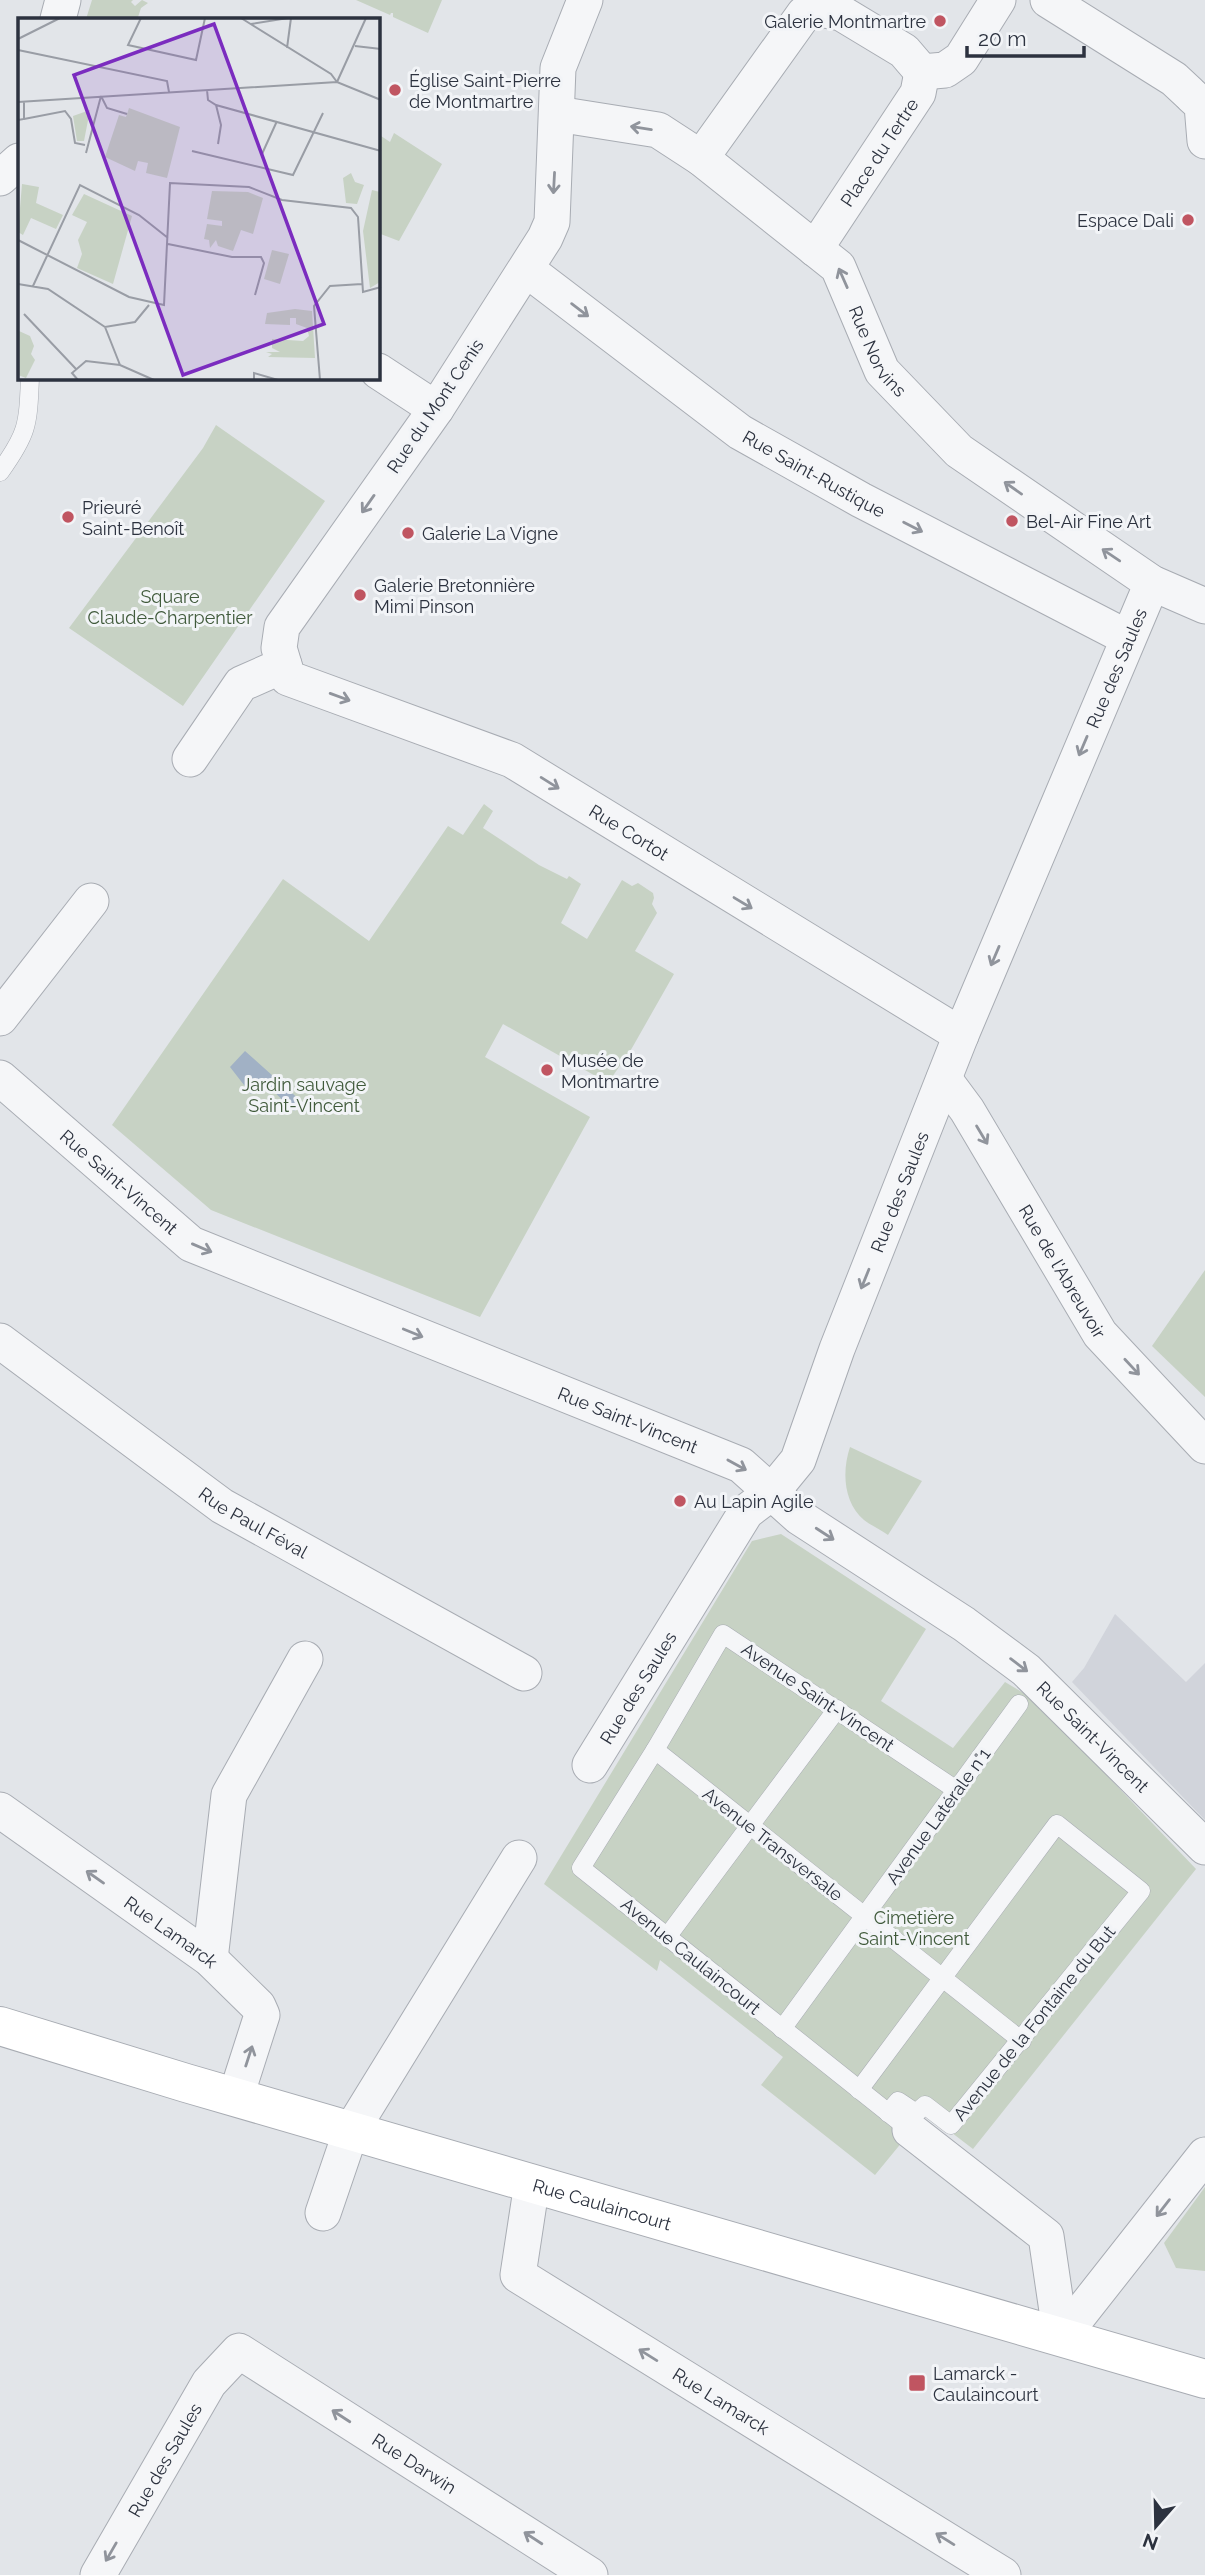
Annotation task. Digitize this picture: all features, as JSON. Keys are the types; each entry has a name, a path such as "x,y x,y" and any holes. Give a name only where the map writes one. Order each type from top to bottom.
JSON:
{"street":[{"path":"58,18 63,0"},
{"name":"Rue du Mont Cenis","path":"284,665 279,648 282,627 436,409 545,238 552,222 558,68 585,0"},
{"path":"701,158 804,14 820,9 841,13 904,51 922,72 945,70 961,59 998,0"},
{"path":"1048,0 1174,79 1193,96 1202,105 1205,141"},
{"name":"Place du Tertre","path":"815,249 918,93 922,72"},
{"name":"Rue Norvins","path":"557,114 658,130 701,158 838,267 882,371 959,451 1152,583 1205,606"},
{"path":"0,178 18,162"},
{"name":"Rue Saint-Rustique","path":"526,269 740,432 861,500 1128,638"},
{"path":"380,372 436,409"},
{"name":"Rue des Saules","path":"590,1765 746,1512 771,1493 798,1460 837,1349 961,1035 1152,583"},
{"path":"190,759 241,684 284,665"},
{"name":"Rue Cortot","path":"284,665 288,677 512,760 961,1035"},
{"path":"0,1018 91,901"},
{"name":"Rue Saint-Vincent","path":"0,1078 191,1244 741,1465 799,1517 964,1624 1026,1670 1205,1847"},
{"name":"Rue de l'Abreuvoir","path":"944,1079 967,1110 1100,1334 1205,1446"},
{"name":"Rue Paul Féval","path":"0,1341 222,1506 524,1673"},
{"path":"210,1959 229,1795 305,1659"},
{"name":"Rue Lamarck","path":"0,1810 210,1959 258,2006 262,2015 236,2096"},
{"path":"323,2213 351,2131 519,1858"},
{"name":"Rue Caulaincourt","path":"0,2026 1205,2379"},
{"path":"899,2122 1046,2236 1061,2338"},
{"path":"1061,2338 1205,2155"},
{"name":"Rue Lamarck","path":"532,2183 518,2275 1003,2575"},
{"name":"Rue des Saules","path":"97,2575 209,2383 239,2351"},
{"name":"Rue Darwin","path":"239,2351 590,2575"}],"lane":[{"path":"0,472 24,438 29,416 30,380"},
{"name":"Avenue Saint-Vincent","path":"655,1750 723,1634 956,1789"},
{"name":"Avenue Latérale n°1","path":"782,2029 1019,1704"},
{"path":"667,1937 837,1709"},
{"name":"Avenue Transversale","path":"655,1750 1022,2041"},
{"name":"Avenue Caulaincourt","path":"655,1750 581,1868 899,2122"},
{"name":"Avenue de la Fontaine du But","path":"899,2122 898,2101 916,2113 925,2105 951,2125 1022,2041 1141,1891 1057,1824 943,1979"},
{"path":"859,2090 943,1979"}],"shaded area":[{"path":"1115,1614 1186,1682 1205,1663 1205,1820 1072,1682 1084,1668"}],"green space":[{"path":"92,0 133,0 131,2 135,6 142,0 148,3 134,18 86,18"},
{"path":"356,0 442,0 428,33 393,17 393,13 390,15"},
{"path":"394,133 442,164 399,241 380,234 380,135 390,142"},
{"name":"Square Claude-Charpentier","path":"216,425 325,501 183,706 69,628 203,448"},
{"name":"Jardin sauvage Saint-Vincent","path":"484,804 493,811 483,828 539,865 567,879 569,876 581,884 561,923 587,939 622,880 632,886 638,883 653,893 652,904 657,913 635,951 674,974 632,1048 608,1083 503,1024 485,1057 590,1117 480,1317 211,1210 112,1125 283,879 369,941 448,826 463,835"},
{"path":"1205,1270 1205,1397 1152,1346"},
{"path":"850,1447 922,1481 888,1535 857,1513 848,1495 845,1476"},
{"name":"Cimetière Saint-Vincent","path":"781,1534 926,1629 881,1701 953,1748 1005,1682 1035,1700 1196,1869 973,2149 926,2113 875,2175 761,2085 783,2057 660,1960 657,1971 544,1884 752,1541"},
{"path":"1205,2187 1205,2271 1176,2268 1164,2243"}],"water":[{"path":"245,1051 302,1102 294,1111 266,1084 251,1094 230,1067"}],"place":[{"name":"Galerie Montmartre","path":"940,21"},
{"name":"Église Saint-Pierre de Montmartre","path":"395,90"},
{"name":"Espace Dali","path":"1188,220"},
{"name":"Prieuré Saint-Benoît","path":"68,517"},
{"name":"Bel-Air Fine Art","path":"1012,521"},
{"name":"Galerie La Vigne","path":"408,533"},
{"name":"Galerie Bretonnière Mimi Pinson","path":"360,595"},
{"name":"Musée de Montmartre","path":"547,1070"},
{"name":"Au Lapin Agile","path":"680,1501"},
{"name":"Lamarck - Caulaincourt","path":"917,2383"}]}
